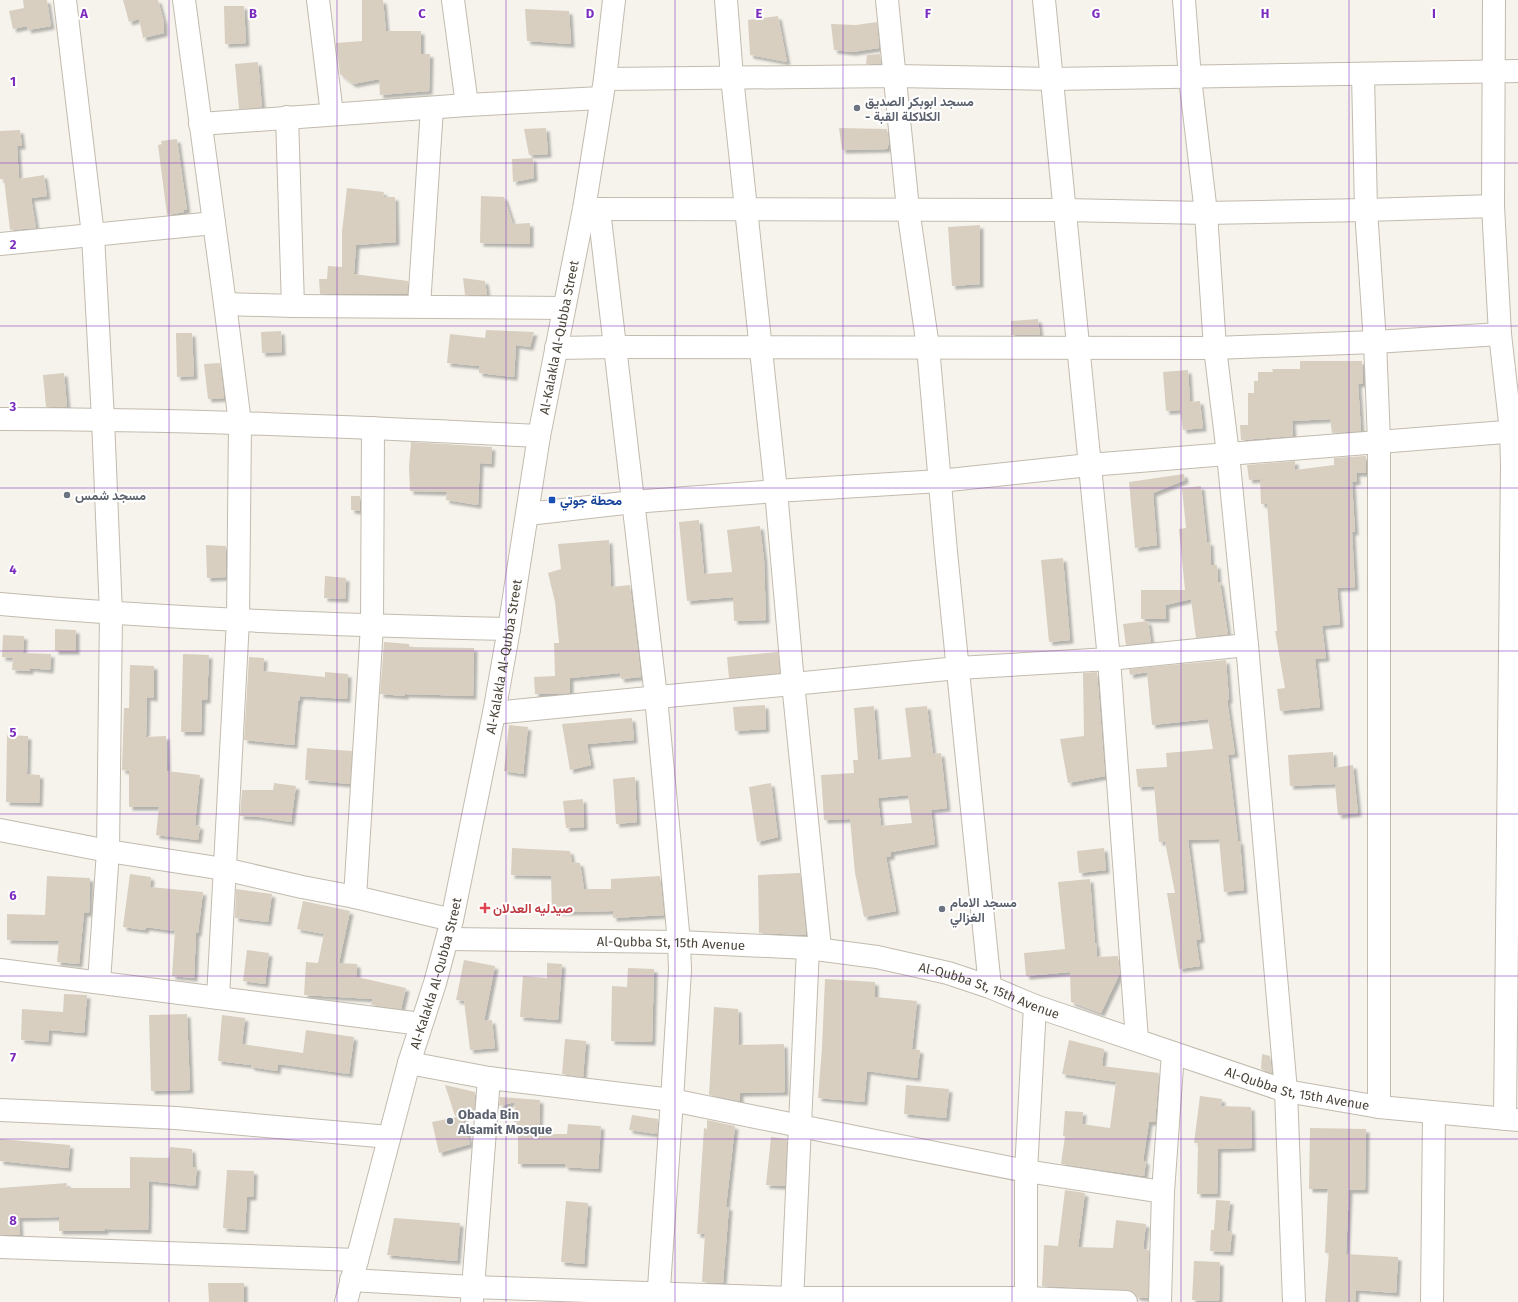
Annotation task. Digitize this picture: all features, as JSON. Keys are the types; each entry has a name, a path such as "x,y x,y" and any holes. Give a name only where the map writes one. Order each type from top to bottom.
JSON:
{"street":[{"path":"65,0 94,235 111,614 108,851 99,982"},
{"path":"184,0 240,423 238,620 218,998"},
{"path":"318,0 332,114"},
{"path":"453,0 467,105"},
{"name":"Al-Kalakla Al-Qubba Street","path":"346,1302 409,1063 450,929 494,713 528,514 539,436 556,348 564,308 592,209 603,89 614,0"},
{"path":"726,0 732,77 776,491 814,948 800,1126 792,1300"},
{"path":"887,0 908,209 928,347 990,986"},
{"path":"1044,0 1108,658 1137,1040"},
{"path":"1184,0 1190,78 1206,213 1215,348 1228,454 1247,645 1286,1091 1294,1302"},
{"path":"1494,0 1493,206 1500,334 1514,431 1512,525 1512,1119"},
{"path":"200,124 467,105 603,89 732,77 895,76 1052,79 1190,78 1518,71"},
{"path":"1363,74 1366,210 1375,342 1379,441 1379,1107"},
{"path":"419,306 432,108"},
{"path":"288,117 293,306"},
{"path":"658,1298 680,970 679,942 656,696 616,347 592,209 1065,210 1206,213 1493,206"},
{"path":"0,244 214,223"},
{"path":"225,304 564,308"},
{"path":"556,348 1215,348 1375,342 1500,334"},
{"path":"0,419 103,419 240,423 539,436"},
{"path":"355,896 372,626 373,428"},
{"path":"528,514 633,502 776,491 940,481 1089,465 1514,431"},
{"path":"0,604 111,614 335,623 372,626 509,629"},
{"path":"494,713 656,696 958,668 1108,658 1247,645"},
{"name":"Al-Qubba St, 15th Avenue","path":"0,830 108,851 224,869 302,887 355,896 450,929 814,948 877,957 948,973 990,986 1035,1006 1286,1091 1379,1107 1512,1119"},
{"path":"0,970 421,1024"},
{"path":"1026,1300 1026,1171 1035,1006"},
{"path":"1160,1302 1163,1192 1173,1053"},
{"path":"409,1063 489,1078 672,1100 1026,1171 1163,1192"},
{"path":"472,1295 489,1078"},
{"path":"0,1110 176,1118 389,1137"},
{"path":"1432,1302 1434,1113"},
{"path":"0,1247 354,1270 472,1295 792,1300 1026,1300 1126,1302"}],"building":[{"path":"23,0 47,0 51,26 28,30 27,26 13,29 9,11 24,8"},
{"path":"123,0 158,0 164,22 164,33 143,38 139,19 129,22"},
{"path":"362,0 383,0 386,31 421,31 421,54 430,54 429,91 380,95 379,79 353,84 340,74 336,43 362,41"},
{"path":"224,6 244,6 246,43 225,44"},
{"path":"525,9 569,11 571,44 527,41"},
{"path":"778,16 787,62 750,55 748,20"},
{"path":"877,22 879,48 852,52 834,50 831,24 856,25"},
{"path":"880,54 881,64 866,64 867,55"},
{"path":"258,62 262,107 239,109 235,64"},
{"path":"546,128 548,154 529,155 524,129"},
{"path":"839,128 887,129 889,142 887,149 842,150"},
{"path":"20,130 22,146 17,146 19,179 44,175 47,196 31,198 36,228 10,230 4,179 0,179 0,131"},
{"path":"177,139 187,210 184,210 184,212 167,215 158,145 162,144 161,141"},
{"path":"533,158 534,178 513,182 512,159"},
{"path":"347,188 384,192 383,197 395,197 396,242 356,245 354,274 408,281 407,294 320,294 319,279 327,279 328,266 342,267 342,232"},
{"path":"481,196 504,197 513,224 530,223 530,244 480,243"},
{"path":"980,225 980,284 952,286 948,227"},
{"path":"463,278 485,281 487,295 465,295"},
{"path":"1038,319 1040,335 1011,335 1011,321"},
{"path":"486,330 534,332 530,347 516,345 514,377 479,373 479,366 447,363 450,334 485,338"},
{"path":"281,331 282,352 262,353 261,332"},
{"path":"176,333 192,333 194,376 177,377"},
{"path":"1300,361 1362,361 1363,383 1358,384 1361,431 1332,433 1330,419 1292,421 1293,436 1241,440 1240,425 1248,425 1248,393 1254,393 1254,381 1258,381 1258,372 1273,372 1272,369 1300,369"},
{"path":"220,363 224,398 208,399 204,364"},
{"path":"1188,370 1190,402 1200,401 1203,428 1183,430 1180,410 1166,411 1163,372"},
{"path":"64,373 67,407 46,407 43,375"},
{"path":"411,442 492,447 491,464 480,463 478,505 446,500 447,492 410,491 409,467"},
{"path":"1366,456 1366,473 1356,473 1357,481 1352,482 1355,532 1352,532 1355,587 1337,588 1340,624 1322,626 1326,658 1315,659 1320,707 1280,711 1277,689 1285,688 1275,631 1277,631 1267,504 1261,504 1260,479 1249,480 1247,465 1295,461 1295,470 1334,465 1334,458"},
{"path":"1184,474 1185,480 1153,493 1157,545 1135,548 1129,482"},
{"path":"1201,486 1207,542 1210,542 1211,565 1217,565 1218,582 1220,582 1228,634 1196,638 1191,599 1166,605 1166,619 1141,619 1141,590 1185,590 1179,529 1186,528 1182,488"},
{"path":"351,496 360,496 360,511 351,510"},
{"path":"699,520 704,574 732,572 727,530 760,526 764,560 766,620 734,621 733,597 687,601 679,522"},
{"path":"609,540 611,587 630,585 641,677 621,679 620,673 570,678 570,693 535,694 534,677 555,676 554,643 559,643 555,602 548,573 561,569 558,544"},
{"path":"206,545 226,546 226,577 207,578"},
{"path":"1063,558 1070,640 1049,642 1041,560"},
{"path":"325,576 346,578 345,599 324,598"},
{"path":"1148,621 1151,642 1126,645 1123,624"},
{"path":"55,629 76,630 76,651 55,651"},
{"path":"3,635 24,636 23,653 51,654 50,670 30,668 30,671 12,670 13,658 2,657"},
{"path":"384,642 409,644 409,647 474,648 473,696 405,694 405,696 380,694"},
{"path":"778,652 780,673 729,678 727,657"},
{"path":"183,654 209,655 207,700 202,700 201,732 181,732"},
{"path":"249,657 264,658 263,671 325,677 325,672 348,674 347,699 300,696 298,701 294,745 244,740"},
{"path":"1226,660 1229,700 1227,700 1235,754 1228,755 1238,841 1240,841 1244,890 1224,892 1219,839 1188,840 1201,939 1196,940 1200,966 1179,969 1167,893 1175,893 1165,842 1159,842 1154,786 1138,787 1136,769 1167,767 1166,753 1213,749 1208,719 1152,725 1147,672 1130,675 1129,669"},
{"path":"130,665 154,666 154,698 147,697 146,737 166,736 167,771 200,775 195,825 200,826 198,840 156,835 159,807 129,807 129,771 122,770 124,708 129,708"},
{"path":"1097,672 1105,776 1068,783 1060,739 1084,736 1083,673"},
{"path":"765,705 766,729 735,731 733,707"},
{"path":"874,706 878,760 911,757 905,708 927,706 933,754 941,753 947,808 931,810 935,844 891,852 891,856 886,857 896,911 864,917 855,873 850,819 824,820 821,775 854,773 853,760 858,760 854,708","holes":["908,795 912,823 881,826 878,798"]},
{"path":"632,718 634,740 587,744 591,765 570,770 562,724"},
{"path":"509,725 528,727 523,774 504,771"},
{"path":"7,735 28,736 27,774 40,775 39,803 6,802"},
{"path":"307,748 352,751 350,784 305,780"},
{"path":"1333,752 1334,768 1353,765 1358,813 1338,815 1335,784 1290,786 1288,755"},
{"path":"635,777 637,822 616,824 613,779"},
{"path":"274,783 296,786 291,822 259,817 240,816 242,790 273,790"},
{"path":"771,783 778,837 757,842 749,787"},
{"path":"583,799 584,827 566,828 563,801"},
{"path":"512,848 570,851 572,862 580,863 584,889 611,889 611,879 660,876 664,915 613,918 613,911 552,912 551,876 511,875"},
{"path":"1104,848 1106,870 1079,873 1077,851"},
{"path":"800,873 806,935 759,933 758,875"},
{"path":"130,874 151,877 150,887 203,892 198,933 196,933 194,978 172,976 175,931 146,927 145,930 123,927"},
{"path":"47,876 90,878 89,913 84,913 79,964 57,962 59,941 7,940 7,914 45,915"},
{"path":"1090,879 1097,957 1118,956 1120,973 1101,1013 1071,1002 1070,972 1026,976 1024,953 1065,949 1058,882"},
{"path":"236,889 272,894 268,922 235,918"},
{"path":"303,901 350,911 339,963 357,964 357,977 406,988 401,1009 371,1005 373,999 304,995 306,962 318,963 324,934 297,929"},
{"path":"247,950 269,953 265,984 243,981"},
{"path":"464,960 495,966 484,1021 492,1020 495,1048 470,1050 464,1001 456,1000"},
{"path":"547,963 562,964 558,1020 520,1017 523,976 547,978"},
{"path":"628,968 654,969 652,1042 611,1041 612,986 627,987"},
{"path":"825,979 875,982 875,997 917,1001 912,1049 920,1050 917,1078 867,1071 864,1102 818,1098"},
{"path":"64,994 87,995 84,1033 49,1030 48,1042 21,1040 22,1009 63,1012"},
{"path":"714,1007 738,1009 739,1045 784,1044 785,1092 740,1093 740,1101 709,1095"},
{"path":"187,1014 190,1090 151,1091 149,1015"},
{"path":"222,1015 245,1018 242,1044 303,1053 306,1030 354,1037 349,1074 278,1064 277,1071 251,1067 251,1065 218,1061"},
{"path":"565,1039 586,1041 583,1077 562,1074"},
{"path":"1069,1040 1104,1049 1102,1066 1159,1073 1155,1122 1149,1122 1143,1161 1146,1161 1144,1176 1061,1164 1065,1136 1063,1136 1065,1111 1083,1112 1082,1124 1110,1128 1116,1082 1062,1074"},
{"path":"1262,1054 1270,1056 1272,1073 1261,1069"},
{"path":"445,1085 475,1092 474,1111 455,1116"},
{"path":"906,1085 949,1089 946,1118 904,1114"},
{"path":"1200,1096 1222,1099 1221,1106 1251,1107 1252,1148 1218,1149 1217,1194 1197,1194 1198,1143 1194,1143"},
{"path":"500,1097 540,1100 539,1134 567,1134 568,1124 601,1126 598,1169 565,1167 565,1164 518,1164 518,1122 514,1122 515,1102 499,1106"},
{"path":"632,1115 658,1119 657,1134 629,1130"},
{"path":"462,1116 470,1144 439,1153 432,1122"},
{"path":"707,1120 735,1126 726,1207 729,1207 723,1283 702,1282 705,1234 697,1234 704,1128 707,1129"},
{"path":"1310,1128 1366,1129 1365,1190 1349,1190 1346,1254 1398,1257 1396,1293 1356,1290 1355,1302 1325,1302 1329,1253 1325,1253 1328,1189 1309,1189"},
{"path":"771,1137 787,1139 785,1186 766,1185"},
{"path":"0,1139 70,1145 68,1168 0,1161"},
{"path":"170,1147 192,1149 193,1167 197,1167 195,1186 149,1181 148,1230 105,1229 105,1231 59,1231 59,1217 19,1218 20,1235 0,1235 0,1188 67,1183 66,1188 130,1188 130,1157 169,1158"},
{"path":"227,1170 254,1171 253,1197 247,1197 245,1230 223,1228"},
{"path":"1065,1190 1085,1193 1078,1247 1113,1248 1116,1220 1146,1224 1143,1249 1149,1250 1148,1298 1137,1297 1133,1292 1126,1290 1042,1286 1044,1245 1058,1246"},
{"path":"1216,1200 1230,1201 1227,1231 1232,1231 1230,1252 1210,1251 1211,1230 1214,1230"},
{"path":"566,1201 588,1203 584,1264 561,1262"},
{"path":"394,1218 460,1223 457,1261 387,1255"},
{"path":"1194,1261 1220,1262 1219,1301 1192,1300"},
{"path":"208,1283 244,1283 244,1302 209,1302"}],"place":[{"name":"مسجد ابوبكر الصديق - الكلاكلة القبة","path":"857,108"},
{"name":"مسجد شمس","path":"67,495"},
{"name":"محطة جوتي","path":"552,500"},
{"name":"صيدليه العدلان","path":"485,908"},
{"name":"مسجد الامام الغزالي","path":"942,909"},
{"name":"Obada Bin Alsamit Mosque","path":"450,1121"}]}
